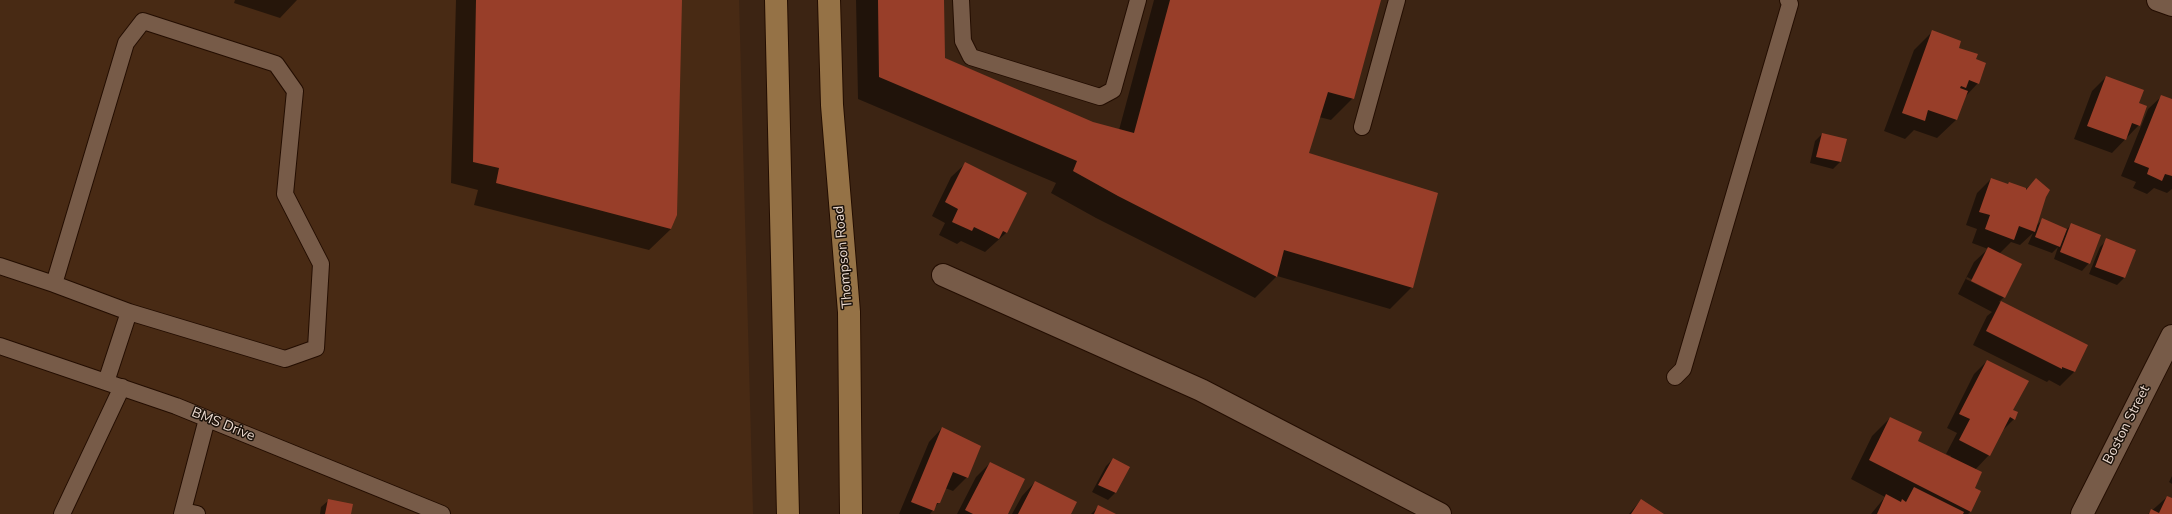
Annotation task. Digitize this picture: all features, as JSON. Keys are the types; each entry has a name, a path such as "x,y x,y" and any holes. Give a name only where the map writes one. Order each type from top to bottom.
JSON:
{"main road":[{"path":"776,0 788,514"},
{"name":"Thompson Road","path":"829,0 832,105 849,312 851,514"}],"street":[{"path":"2158,0 2172,5"},
{"path":"943,275 1201,390 1440,514"},
{"name":"Boston Street","path":"2082,514 2172,336"}],"lane":[{"path":"961,0 963,41 971,57 1100,97 1113,90 1138,0"},
{"path":"1362,127 1397,0"},
{"path":"1675,377 1683,369 1790,4 1788,0"},
{"path":"0,266 129,312 286,359 316,348 321,264 285,194 295,91 276,64 143,21 126,43 54,284"},
{"path":"106,382 129,312"},
{"name":"BMS Drive","path":"0,346 122,387 207,418 442,514"},
{"path":"62,514 122,387"},
{"path":"187,513 207,418"}],"shaded area":[{"path":"0,0 739,0 753,514 0,514"}],"building":[{"path":"476,0 682,0 677,215 671,229 496,183 499,168 473,162"},
{"path":"878,0 944,0 945,58 1093,122 1134,133 1170,0 1381,0 1354,99 1328,92 1309,153 1438,193 1413,288 1284,250 1277,277 1118,196 1073,171 1077,161 879,77"},
{"path":"1932,30 1961,41 1959,48 1978,54 1976,59 1986,63 1979,84 1969,80 1966,88 1961,86 1960,88 1968,91 1957,120 1928,110 1925,121 1902,113"},
{"path":"2106,76 2144,90 2139,103 2147,106 2140,126 2132,123 2126,140 2087,126"},
{"path":"2161,95 2172,99 2172,176 2165,174 2162,181 2147,174 2149,168 2134,162"},
{"path":"1822,133 1847,139 1841,162 1816,157"},
{"path":"965,162 1027,193 1007,233 1003,231 999,239 974,227 972,231 952,222 958,209 945,202"},
{"path":"1991,178 2008,184 2009,182 2026,188 2026,190 2036,178 2050,190 2046,197 2035,232 2019,226 2014,240 1985,229 1990,215 1979,212"},
{"path":"2042,218 2067,229 2060,247 2035,237"},
{"path":"2071,223 2101,235 2090,264 2060,252"},
{"path":"2106,238 2136,250 2125,278 2095,267"},
{"path":"1988,247 2022,264 2005,298 1971,281"},
{"path":"2001,301 2088,345 2075,372 2062,367 2062,369 1986,331"},
{"path":"1987,360 2029,381 2013,410 2018,412 2015,420 2010,417 1990,456 1959,440 1970,419 1959,414"},
{"path":"1890,417 1922,432 1918,441 1982,472 1975,488 1981,491 1971,512 1869,460"},
{"path":"942,427 981,446 968,478 953,472 940,503 937,503 934,511 911,502"},
{"path":"1113,458 1130,467 1116,493 1098,485"},
{"path":"990,462 1025,479 1008,514 973,514 965,510"},
{"path":"1035,481 1077,502 1071,514 1018,514"},
{"path":"1914,487 1964,512 1963,514 1877,514 1886,494 1901,502 1902,499 1906,502"},
{"path":"2167,496 2172,498 2172,514 2149,514 2151,509 2159,513"},
{"path":"328,499 353,504 351,514 325,514"},
{"path":"1641,499 1664,514 1631,514"},
{"path":"1098,505 1116,514 1094,514"}]}
